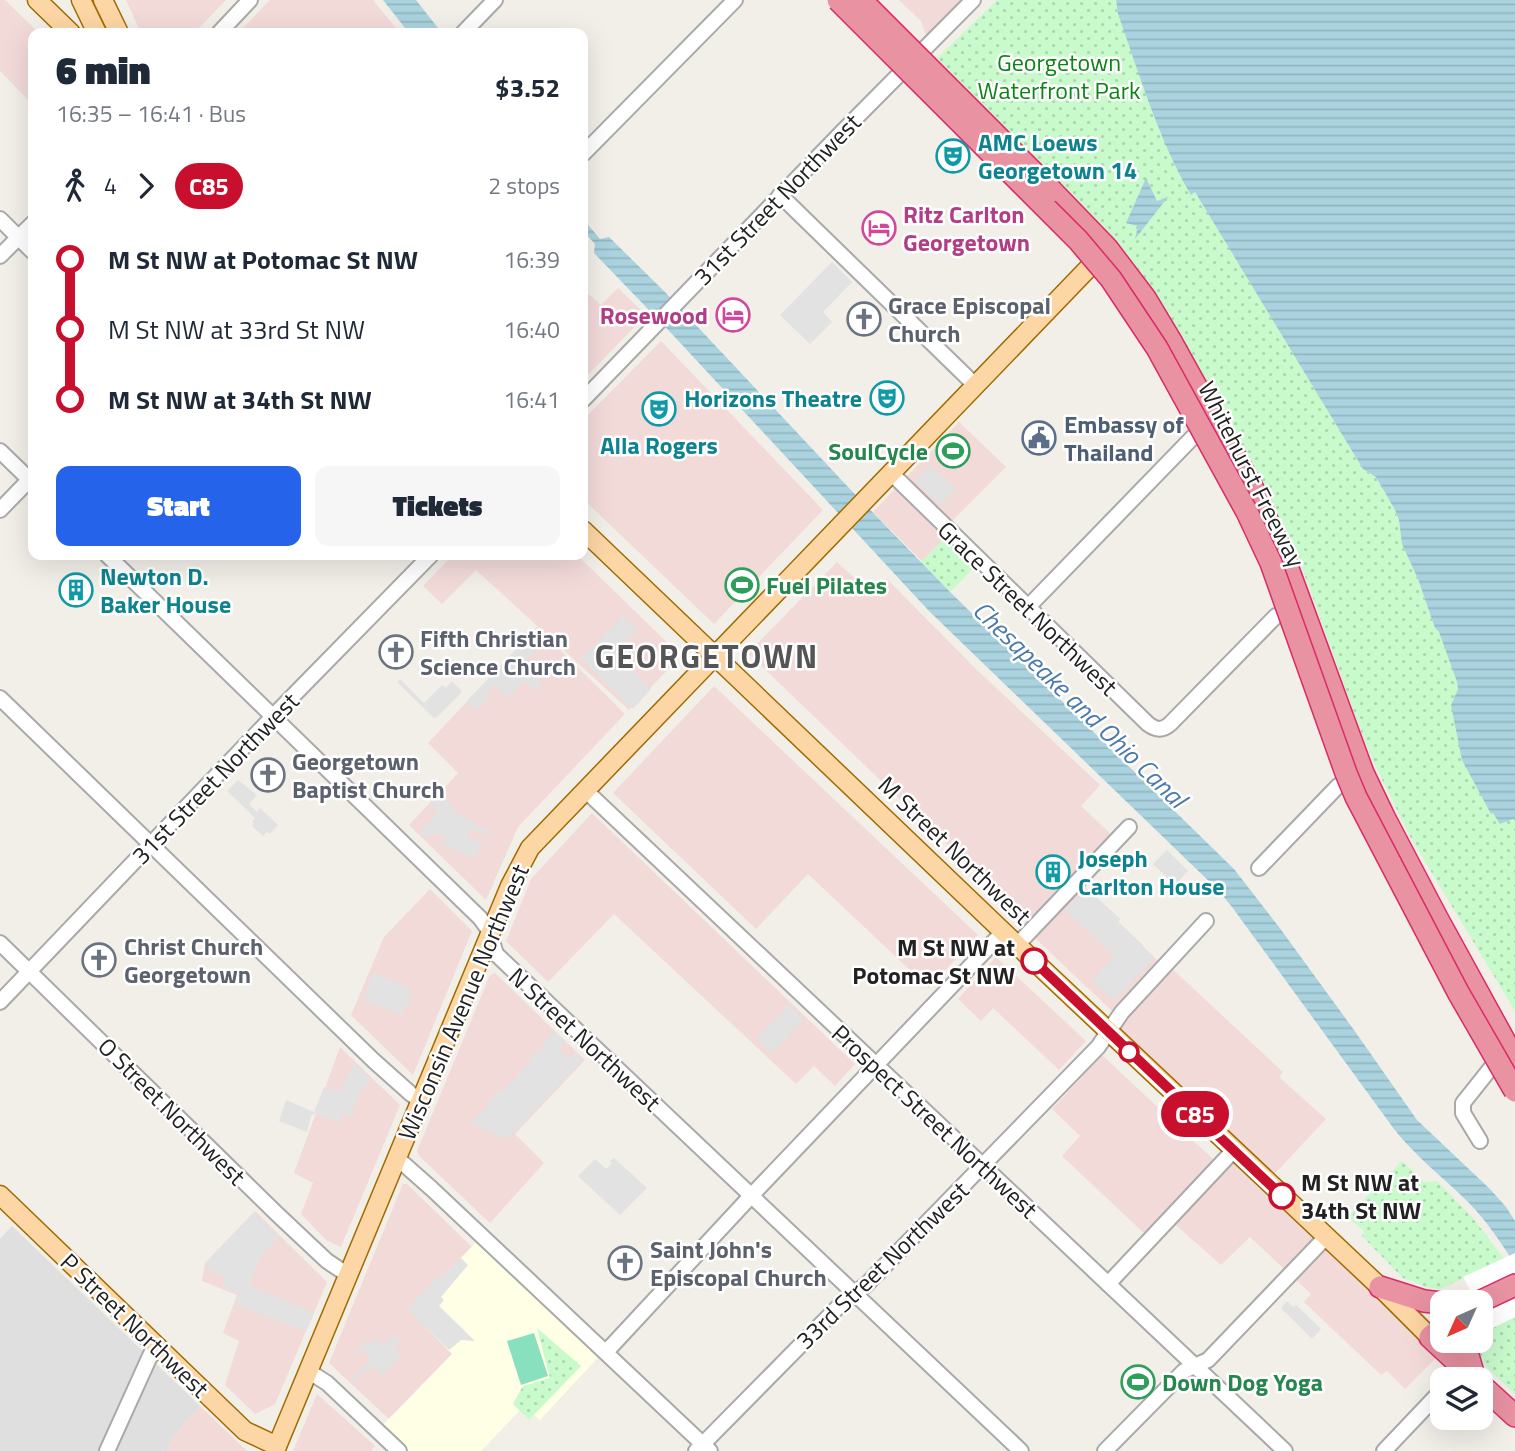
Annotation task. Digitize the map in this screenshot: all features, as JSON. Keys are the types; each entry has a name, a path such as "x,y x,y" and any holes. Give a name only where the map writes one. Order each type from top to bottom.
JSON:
{"highway":[{"name":"Whitehurst Freeway","path":"838,0 1078,240 1111,279 1157,348 1258,535 1356,797 1452,980 1515,1091"},
{"name":"Whitehurst Freeway","path":"861,0 1091,230 1118,262 1160,322 1252,487 1275,535 1363,773 1509,1056"},
{"path":"1414,873 1515,1034"},
{"path":"1493,1295 1515,1285"},
{"path":"1380,1287 1430,1302"},
{"path":"1493,1396 1515,1416"}],"main road":[{"path":"37,0 66,28"},
{"path":"103,0 117,28"},
{"path":"849,0 1063,214 1101,256"},
{"path":"56,19 68,15 83,1 95,28"},
{"name":"Wisconsin Avenue Northwest","path":"276,1448 489,934 530,848 1101,256"},
{"name":"M Street Northwest","path":"588,535 1326,1237 1380,1287 1430,1327"},
{"name":"P Street Northwest","path":"0,1195 245,1431 276,1448"}],"street":[{"path":"224,28 250,0"},
{"path":"468,28 495,0"},
{"path":"588,149 735,0"},
{"name":"31st Street Northwest","path":"588,395 973,0"},
{"path":"780,195 975,385"},
{"path":"0,219 28,246"},
{"path":"0,256 28,228"},
{"path":"1101,256 1154,330 1254,511 1288,589 1352,771 1401,868 1509,1056 1515,1073"},
{"path":"1028,607 1193,437"},
{"path":"0,451 28,476"},
{"name":"Grace Street Northwest","path":"891,473 1148,724 1157,729 1162,730 1170,724 1276,615"},
{"path":"0,510 28,484"},
{"name":"N Street Northwest","path":"112,560 485,923 496,954 1021,1451"},
{"name":"31st Street Northwest","path":"0,1002 426,560"},
{"path":"0,698 366,1053 420,1100"},
{"path":"1259,869 1338,786"},
{"name":"Prospect Street Northwest","path":"585,790 1285,1451"},
{"path":"1017,945 1129,827"},
{"name":"33rd Street Northwest","path":"703,1449 843,1302 866,1285 1098,1047 1122,1012 1206,921"},
{"path":"606,1352 1003,932"},
{"name":"O Street Northwest","path":"0,943 276,1214 327,1261 348,1275"},
{"path":"1480,1141 1463,1113 1463,1103 1509,1056"},
{"path":"1108,1284 1234,1150"},
{"path":"397,1158 606,1352 703,1449"},
{"path":"1105,1451 1184,1371 1208,1360 1326,1237"},
{"path":"107,1451 155,1345"},
{"path":"308,1371 327,1383 399,1451"},
{"path":"1384,1451 1430,1403"}],"shaded area":[{"path":"0,0 5,0 34,28 28,28 28,100 0,71"},
{"path":"126,0 226,0 199,28 139,28"},
{"path":"270,0 373,0 396,28 243,28"},
{"path":"899,0 973,0 929,44 921,21"},
{"path":"832,262 852,282 823,312 832,322 810,344 780,315"},
{"path":"618,288 646,315 588,375 588,294 601,305"},
{"path":"661,341 823,510 714,624 588,504 588,415"},
{"path":"959,422 1006,467 943,530 948,535 922,561 873,512"},
{"path":"930,465 956,489 940,505 915,480"},
{"path":"448,560 582,560 675,650 678,659 629,710 476,570 442,604 423,586"},
{"path":"837,562 871,593 887,579 976,669 1100,785 1081,806 1114,837 1029,923 748,653"},
{"path":"623,616 638,630 615,653 651,689 633,709 581,659"},
{"path":"537,627 625,714 518,827 486,900 409,825 458,773 428,743"},
{"path":"537,627 540,630 528,642 536,651 524,664 543,682 535,691 524,681 508,698 495,685 486,694 489,698 476,710 467,701"},
{"path":"400,679 424,703 442,685 446,688 452,681 461,693 436,718 397,682"},
{"path":"714,686 978,935 929,988 808,874 756,929 613,793"},
{"path":"238,780 257,795 249,804 257,812 260,808 278,825 270,834 267,832 263,836 252,826 255,818 227,791"},
{"path":"440,794 456,812 488,831 486,835 470,829 467,837 482,843 475,858 441,844 446,838 443,836 430,834 425,838 419,833 437,814 438,810 429,805"},
{"path":"592,813 855,1064 835,1086 814,1066 796,1084 614,914 548,982 506,941 531,879"},
{"path":"1167,850 1188,871 1175,885 1153,864"},
{"path":"1083,885 1120,919 1118,922 1159,962 1112,1011 1034,937"},
{"path":"1086,888 1120,919 1118,922 1154,958 1114,1001 1092,981 1114,956 1065,910"},
{"path":"430,889 472,931 413,1075 351,1015 384,937"},
{"path":"996,957 1086,1041 1059,1070 993,1008 981,1021 958,999"},
{"path":"1167,964 1283,1072 1279,1077 1326,1119 1268,1181 1430,1337 1430,1353 1441,1353 1405,1389 1387,1371 1381,1375 1304,1302 1311,1294 1250,1237 1221,1265 1169,1219 1234,1150 1108,1031"},
{"path":"373,973 412,988 408,1007 405,1006 402,1015 363,1000"},
{"path":"495,973 585,1060 515,1134 544,1163 490,1223 420,1157 417,1151 490,975"},
{"path":"789,1004 804,1019 772,1053 756,1038"},
{"path":"554,1031 566,1042 559,1050 568,1058 576,1053 583,1060 508,1139 470,1124 531,1061 535,1051 540,1052 544,1042"},
{"path":"340,1047 400,1105 341,1247 326,1240 301,1214 313,1183 294,1173"},
{"path":"1102,1055 1215,1161 1146,1235 1062,1156 1080,1136 1052,1109"},
{"path":"354,1063 370,1078 364,1090 361,1090 352,1112 355,1113 353,1116 343,1113 339,1123 315,1113 311,1116 307,1132 279,1121 286,1100 314,1112 324,1087 340,1092"},
{"path":"614,1158 647,1188 620,1215 578,1176 595,1159 606,1169"},
{"path":"403,1184 407,1184 472,1247 410,1311 452,1354 389,1419 329,1363"},
{"path":"255,1211 327,1282 275,1404 255,1414 225,1385 239,1341 223,1333 237,1295 202,1281 205,1263"},
{"path":"254,1213 279,1237 262,1255 249,1285 314,1313 306,1332 235,1304 239,1294 222,1287 225,1277 208,1271 207,1262"},
{"path":"12,1226 200,1406 173,1436 167,1451 0,1451 0,1239"},
{"path":"482,1236 604,1351 540,1420 524,1406 481,1451 399,1451 377,1431 452,1354 410,1311"},
{"path":"461,1258 468,1265 441,1297 444,1300 439,1306 475,1341 461,1340 449,1350 407,1309 439,1275 442,1277 457,1259"},
{"path":"1287,1301 1293,1307 1296,1305 1321,1329 1312,1339 1281,1308"},
{"path":"394,1335 401,1342 394,1349 401,1356 383,1375 373,1366 353,1382 350,1380 371,1358 363,1351 356,1354 359,1348 362,1348 366,1341 372,1343 375,1338 383,1345"},
{"path":"317,1394 375,1446 371,1451 293,1451"},
{"path":"200,1406 247,1451 167,1451 173,1436"}],"green space":[{"name":"Georgetown Waterfront Park","path":"997,0 1116,0 1118,14 1191,195 1195,192 1363,469 1376,477 1395,510 1402,544 1457,682 1458,689 1451,705 1493,813 1514,818 1515,821 1515,1011 1409,835 1360,729 1293,543 1188,353 1129,257 937,58"},
{"path":"947,536 975,567 950,592 920,563"},
{"path":"1402,1161 1424,1182 1437,1181 1473,1218 1505,1260 1440,1289 1403,1278 1362,1236 1364,1231 1347,1217"},
{"path":"1515,1316 1515,1394 1493,1373 1493,1367 1486,1367 1477,1356 1477,1353 1493,1353 1493,1326"},
{"path":"537,1328 581,1366 529,1420 513,1404 523,1386 550,1378"},
{"path":"534,1333 548,1376 521,1385 507,1341"}],"water":[{"path":"383,0 416,0 438,28 405,28"},
{"path":"1116,0 1515,0 1515,821 1513,819 1500,824 1493,813 1491,814 1462,760 1451,705 1458,689 1457,682 1402,544 1395,510 1376,477 1363,469 1195,192 1191,195 1150,106 1118,14"},
{"path":"1146,178 1157,201 1168,197 1135,239 1138,226 1126,223"},
{"path":"588,225 600,239 609,237 665,292 950,592 1234,869 1279,927 1417,1120 1506,1207 1515,1221 1515,1264 1476,1210 1394,1129 1217,889 929,611 594,253 595,244 588,236"}],"pier":[{"path":"1515,1253 1515,1317 1493,1328 1493,1290 1470,1290 1463,1277"}],"bus line":[{"name":"C85","path":"1034,961 1282,1196"}],"place":[{"name":"AMC Loews Georgetown 14","path":"953,156"},
{"name":"Ritz Carlton Georgetown","path":"879,228"},
{"name":"Rosewood","path":"733,315"},
{"name":"Grace Episcopal Church","path":"864,319"},
{"name":"Horizons Theatre","path":"887,398"},
{"name":"Alla Rogers","path":"659,409"},
{"name":"Embassy of Thailand","path":"1039,438"},
{"name":"SoulCycle","path":"953,451"},
{"name":"Fuel Pilates","path":"742,585"},
{"name":"Newton D. Baker House","path":"76,590"},
{"name":"Fifth Christian Science Church","path":"396,652"},
{"name":"Georgetown Baptist Church","path":"268,775"},
{"name":"Joseph Carlton House","path":"1053,872"},
{"name":"Christ Church Georgetown","path":"99,960"},
{"name":"M St NW at Potomac St NW","path":"1034,961"},
{"name":"M St NW at 34th St NW","path":"1282,1196"},
{"name":"Saint John's Episcopal Church","path":"625,1263"},
{"name":"Down Dog Yoga","path":"1138,1382"}],"district":[{"name":"GEORGETOWN","path":"707,656"}],"water label":[{"name":"Chesapeake and Ohio Canal","path":"1080,704"}]}
